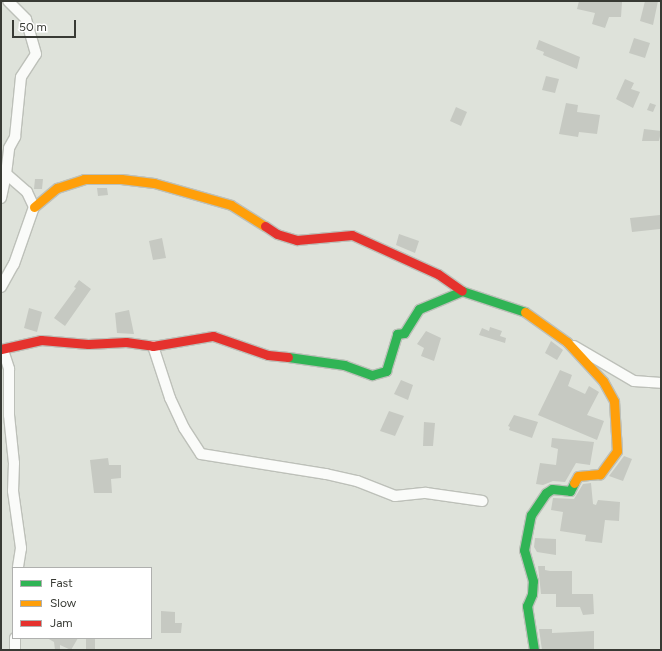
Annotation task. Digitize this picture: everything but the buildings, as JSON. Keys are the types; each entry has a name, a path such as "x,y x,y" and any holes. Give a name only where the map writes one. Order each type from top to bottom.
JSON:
{"street":[{"path":"1,198 9,148 16,130 21,77 36,54 26,19 8,1"},
{"path":"6,174 27,192 34,208"},
{"path":"1,287 14,264 34,208 57,188 84,179 121,179 154,183 231,206 277,234 296,240 352,235 438,274 462,291 521,308 567,342 601,360 616,372 634,381 661,383"},
{"path":"18,567 21,548 13,491 14,463 9,415 9,369 3,350 1,350 41,340 88,344 126,342 153,346 213,336 268,355 308,358 344,365 372,375 386,372 397,334 404,333 419,308 440,302 462,291"},
{"path":"534,650 527,606 532,594 533,581 524,550 531,515 546,493 552,489 570,491 578,476 600,474 617,451 618,436 614,401 603,381 567,342"},
{"path":"153,346 170,398 184,428 201,454 326,474 357,481 395,496 426,493 482,501"},
{"path":"15,639 15,650"}],"traffic: fast":[{"path":"288,357 344,365 372,375 386,371 397,334 404,333 419,309 462,291 525,312"},
{"path":"534,650 527,606 532,594 533,581 524,550 531,515 546,493 552,489 570,491 574,483"}],"traffic: slow":[{"path":"34,207 57,188 84,179 121,179 154,183 231,205 265,226"},
{"path":"525,312 567,342 603,381 614,401 617,451 600,474 578,476 574,483"}],"traffic: jam":[{"path":"265,226 277,234 297,240 352,235 438,274 462,291"},
{"path":"1,349 41,340 88,344 126,342 153,346 213,336 268,355 288,357"}]}
